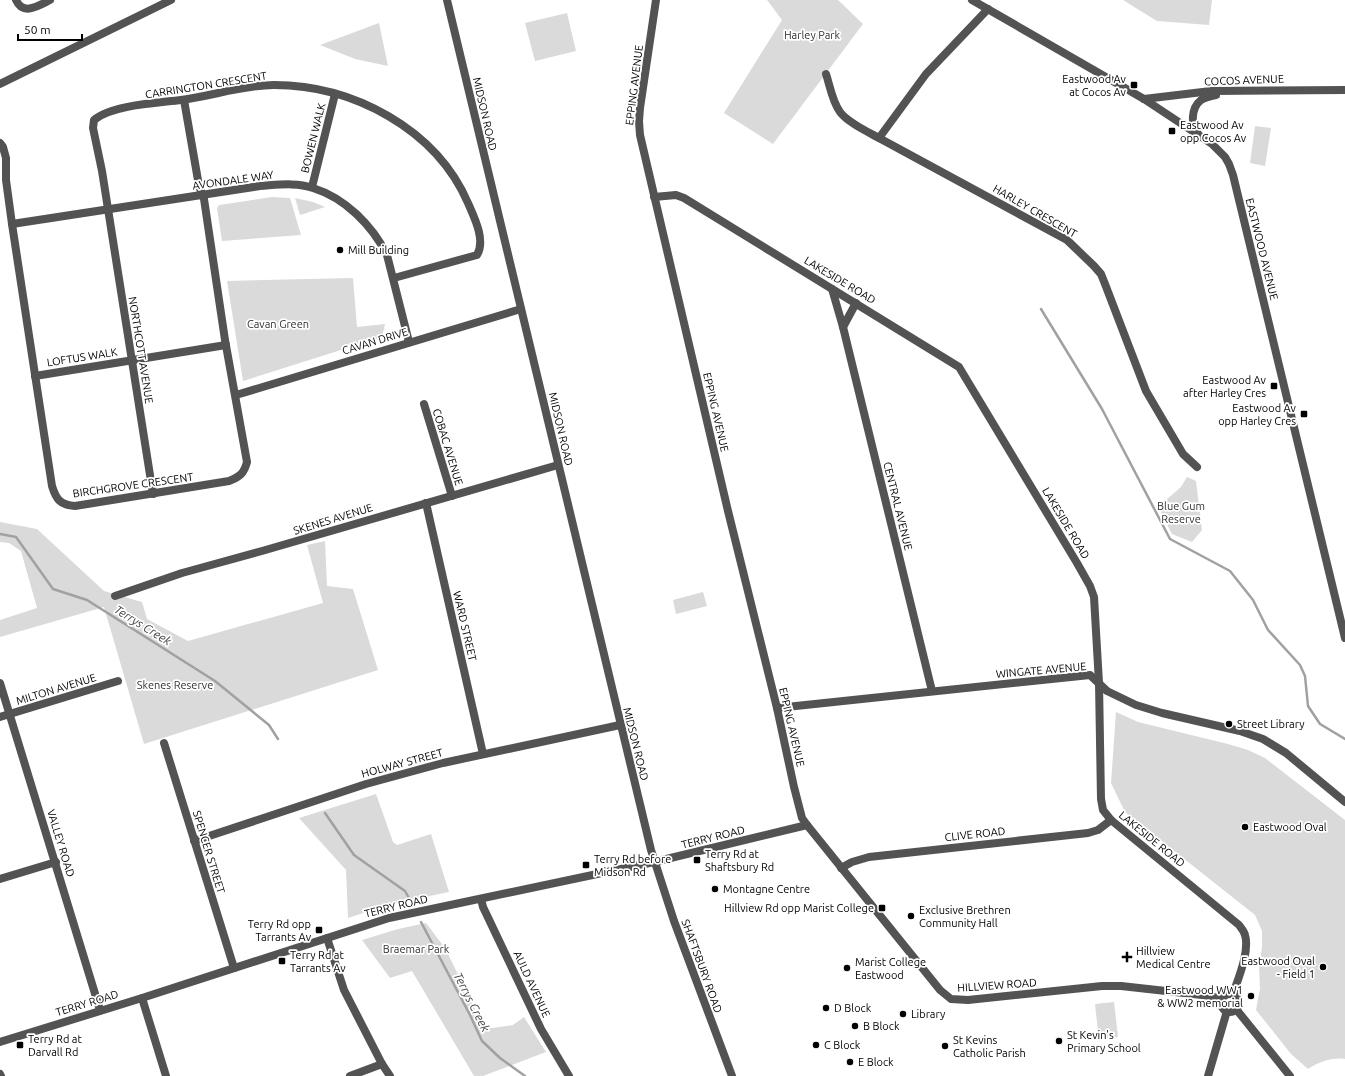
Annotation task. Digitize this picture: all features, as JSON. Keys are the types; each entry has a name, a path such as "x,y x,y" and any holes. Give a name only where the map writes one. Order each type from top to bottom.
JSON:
{"street":[{"path":"16,0 17,4 24,9 32,9 50,0"},
{"path":"0,84 171,0"},
{"name":"MIDSON ROAD","path":"447,0 654,862"},
{"name":"EPPING AVENUE","path":"656,0 639,122 642,148 728,511 777,708 802,818 807,825"},
{"name":"EASTWOOD AVENUE","path":"972,0 1144,99 1202,137 1219,150 1230,164 1345,638"},
{"path":"879,138 926,74 988,9"},
{"name":"HARLEY CRESCENT","path":"826,74 834,100 840,113 850,121 1067,240 1094,266 1101,274 1146,391 1183,454 1197,467"},
{"name":"CARRINGTON CRESCENT","path":"108,210 93,128 94,120 100,115 114,109 184,100 246,88 274,85 304,87 336,94 375,108 415,134 438,155 464,193 474,215 481,244 481,250 478,254 394,278"},
{"path":"1202,137 1196,132 1193,126 1193,119 1197,105 1206,97 1234,90"},
{"name":"COCOS AVENUE","path":"1144,99 1191,93 1234,90 1345,90"},
{"name":"BOWEN WALK","path":"312,187 336,94"},
{"name":"BIRCHGROVE CRESCENT","path":"0,143 3,147 6,158 6,180 12,224 52,486 56,498 66,505 75,506 229,482 240,477 245,470 247,462 226,345 212,244 203,195 199,186 184,100"},
{"name":"AVONDALE WAY","path":"12,224 266,186 295,185 312,187 339,200 352,210 368,225 381,242 387,254 394,278 409,342"},
{"name":"LAKESIDE ROAD","path":"654,197 676,195 684,198 951,361 959,367 965,375 1090,586 1094,597 1099,683 1100,799 1104,810 1110,820 1239,925 1243,930 1246,936 1246,950 1233,994"},
{"name":"NORTHCOTT AVENUE","path":"108,210 152,494"},
{"name":"CENTRAL AVENUE","path":"832,289 843,327 932,691"},
{"path":"843,327 856,303"},
{"name":"CAVAN DRIVE","path":"236,395 521,309"},
{"name":"LOFTUS WALK","path":"35,376 226,345"},
{"name":"COBAC AVENUE","path":"424,404 452,496"},
{"name":"SKENES AVENUE","path":"115,596 182,573 558,465"},
{"name":"WARD STREET","path":"426,503 483,754"},
{"name":"WINGATE AVENUE","path":"777,708 1090,675 1107,691 1136,705 1162,713 1240,731 1263,739 1290,757 1345,802"},
{"name":"MILTON AVENUE","path":"0,718 118,681"},
{"name":"VALLEY ROAD","path":"0,683 56,862 100,1010"},
{"name":"HOLWAY STREET","path":"194,841 366,784 443,763 620,725"},
{"name":"SPENCER STREET","path":"164,743 234,968"},
{"name":"CLIVE ROAD","path":"841,868 852,862 869,857 1088,833 1098,830 1110,820"},
{"name":"TERRY ROAD","path":"0,1042 142,998 389,918 654,862 807,825"},
{"name":"HILLVIEW ROAD","path":"807,825 940,990 950,999 968,1000 1087,987 1121,986 1212,996 1222,999"},
{"path":"0,879 56,862"},
{"name":"SHAFTSBURY ROAD","path":"654,862 682,943 732,1076"},
{"name":"AULD AVENUE","path":"481,898 483,907 541,1029 569,1076"},
{"path":"327,938 344,990 382,1064 390,1076"},
{"path":"1227,994 1233,994 1238,999 1239,1004 1236,1009 1227,1011 1222,1008 1222,999 1227,994"},
{"path":"142,998 166,1076"},
{"path":"1236,1009 1290,1076"},
{"path":"1208,1076 1227,1011"},
{"path":"350,1076 382,1064"}],"green space":[{"name":"Harley Park","path":"767,0 838,0 863,24 773,144 724,113 782,20"},
{"path":"1123,0 1212,0 1209,25 1157,21"},
{"path":"567,13 576,51 535,61 525,23"},
{"path":"379,23 388,66 355,59 320,45"},
{"path":"1255,126 1271,128 1265,166 1250,163"},
{"path":"272,197 290,198 301,235 222,241 217,208 219,205"},
{"path":"295,198 313,202 325,207 300,215"},
{"name":"Cavan Green","path":"353,278 357,327 385,324 382,337 243,381 227,281"},
{"name":"Blue Gum Reserve","path":"1187,477 1196,481 1202,530 1192,542 1172,534 1158,507 1181,487"},
{"name":"Skenes Reserve","path":"0,522 37,529 104,591 142,602 147,619 188,641 323,603 307,545 325,541 327,586 353,589 378,670 144,744 104,607 0,637 0,620 37,608 21,551 9,543 0,542"},
{"path":"703,592 707,606 676,614 673,600"},
{"path":"1116,712 1138,722 1228,744 1248,750 1265,758 1345,820 1345,1059 1326,1061 1308,1069 1291,1054 1256,1010 1260,989 1259,965 1262,947 1262,931 1255,915 1125,812 1111,783"},
{"path":"376,794 393,842 397,845 431,834 449,892 391,904 348,918 346,870 299,818"},
{"name":"Braemar Park","path":"426,923 445,948 485,1029 513,1025 524,1017 546,1052 483,1076 474,1076 412,971 390,978 362,940 398,929"},
{"path":"1114,1002 1118,1037 1099,1040 1095,1004"}],"waterway":[{"path":"1041,309 1102,409 1170,539 1230,571 1253,600 1268,630 1300,665 1305,676 1308,706 1320,724 1345,739"},
{"name":"Terrys Creek","path":"0,534 16,537 53,589 87,600 215,681 269,725 278,739"},
{"name":"Terrys Creek","path":"325,813 354,855 405,891 410,900"},
{"name":"Terrys Creek","path":"421,922 482,1041 500,1058 525,1076"}],"place":[{"name":"Eastwood Av at Cocos Av","path":"1134,85"},
{"name":"Eastwood Av opp Cocos Av","path":"1172,131"},
{"name":"Mill Building","path":"340,250"},
{"name":"Eastwood Av after Harley Cres","path":"1274,386"},
{"name":"Eastwood Av opp Harley Cres","path":"1304,414"},
{"name":"Street Library","path":"1229,724"},
{"name":"Eastwood Oval","path":"1245,827"},
{"name":"Terry Rd at Shaftsbury Rd","path":"697,860"},
{"name":"Terry Rd before Midson Rd","path":"586,865"},
{"name":"Montagne Centre","path":"715,889"},
{"name":"Hillview Rd opp Marist College","path":"882,908"},
{"name":"Exclusive Brethren Community Hall","path":"911,916"},
{"name":"Terry Rd opp Tarrants Av","path":"319,930"},
{"name":"Hillview Medical Centre","path":"1127,957"},
{"name":"Terry Rd at Tarrants Av","path":"282,961"},
{"name":"Eastwood Oval - Field 1","path":"1323,967"},
{"name":"Marist College Eastwood","path":"847,968"},
{"name":"Eastwood WW1 & WW2 memorial","path":"1251,996"},
{"name":"D Block","path":"826,1008"},
{"name":"Library","path":"903,1014"},
{"name":"B Block","path":"855,1026"},
{"name":"St Kevin's Primary School","path":"1059,1041"},
{"name":"Terry Rd at Darvall Rd","path":"20,1045"},
{"name":"C Block","path":"816,1045"},
{"name":"St Kevins Catholic Parish","path":"945,1046"},
{"name":"E Block","path":"850,1062"}]}
